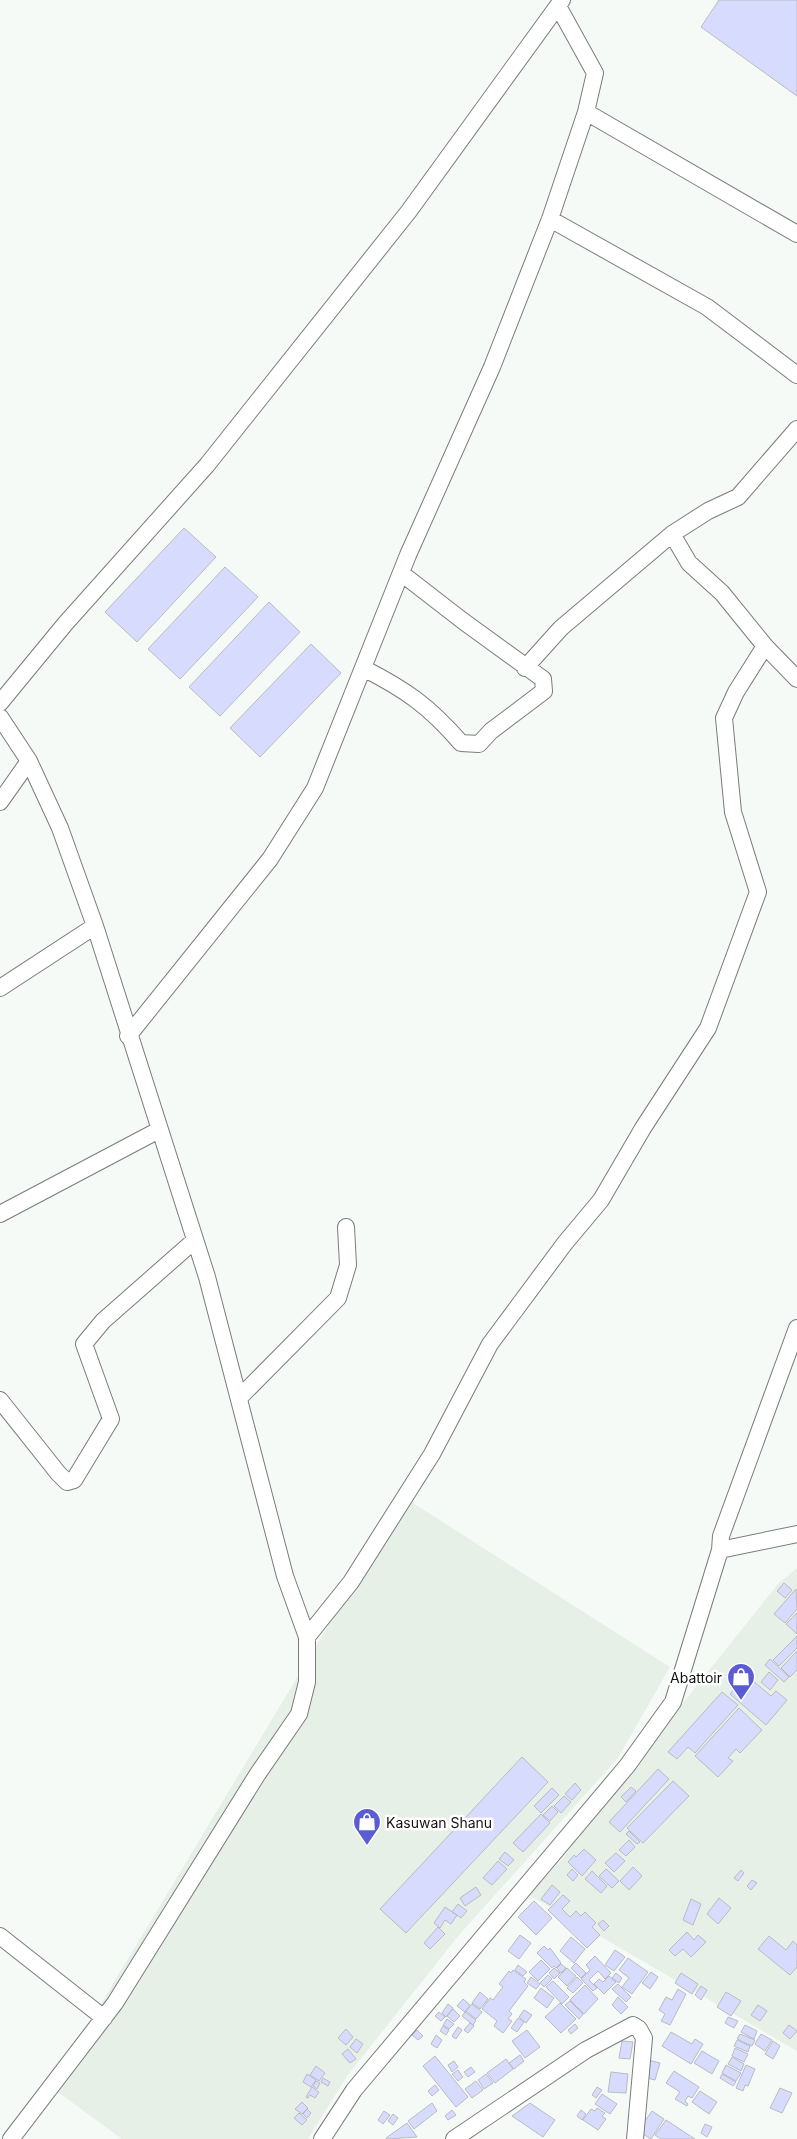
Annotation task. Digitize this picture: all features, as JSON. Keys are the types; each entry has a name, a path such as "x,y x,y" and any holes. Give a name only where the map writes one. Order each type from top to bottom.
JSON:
{"street":[{"path":"0,703 66,624 207,465 409,210 560,3 595,73 586,112 550,219 492,367 401,573 314,788 270,859 128,1036"},
{"path":"586,112 797,234"},
{"path":"550,219 707,307 797,375"},
{"path":"525,668 561,628 672,534 708,511 738,497 797,429"},
{"path":"672,534 689,563 722,594 765,646 797,679"},
{"path":"363,668 391,682 420,701 434,712 461,743 478,744 491,731 544,691 544,679 525,668 511,655 401,573"},
{"path":"307,1638 351,1582 432,1454 490,1344 565,1242 601,1200 643,1128 708,1028 758,892 733,812 724,718 736,692 765,646"},
{"path":"0,717 29,761 60,828 94,926 207,1277 285,1576 307,1638 307,1682 299,1714 258,1775 115,2003 11,2139"},
{"path":"0,802 29,761"},
{"path":"0,988 94,926"},
{"path":"0,1214 159,1130"},
{"path":"239,1398 338,1298 348,1265 346,1227"},
{"path":"0,1400 58,1473 67,1482 74,1480 112,1419 84,1344 103,1320 195,1240"},
{"path":"322,2139 354,2090 627,1766 673,1702 720,1550 721,1536 797,1328"},
{"path":"720,1550 797,1534"},
{"path":"0,1936 104,2018"},
{"path":"454,2139 586,2050 633,2025 639,2029 644,2038 634,2139"}],"shaded area":[{"name":"Kasuwan Shanu","path":"405,1498 670,1667 618,1758 459,1935 347,2076 308,2139 122,2139 51,2087"},
{"name":"Abattoir","path":"797,1568 797,2051 529,1895 564,1857 592,1817 778,1584"}],"building":[{"path":"719,0 797,0 797,96 701,27"},
{"path":"184,528 216,557 137,642 105,612"},
{"path":"225,567 258,597 180,679 148,649"},
{"path":"269,602 300,632 220,716 189,687"},
{"path":"311,644 341,673 260,757 230,728"},
{"path":"784,1583 792,1590 785,1598 777,1591"},
{"path":"796,1589 797,1609 785,1623 774,1614"},
{"path":"797,1613 797,1634 786,1624"},
{"path":"797,1636 797,1648 779,1666 773,1660"},
{"path":"797,1651 797,1670 790,1677 781,1668"},
{"path":"770,1659 789,1677 784,1682 765,1665"},
{"path":"769,1672 778,1680 770,1690 761,1682"},
{"path":"746,1675 771,1696 776,1691 787,1700 766,1725 730,1694"},
{"path":"722,1692 738,1705 695,1753 688,1747 677,1759 668,1752"},
{"path":"739,1708 762,1730 740,1753 736,1749 728,1758 733,1761 718,1777 695,1756"},
{"path":"522,1757 548,1782 406,1933 380,1909"},
{"path":"658,1769 669,1779 620,1832 609,1822"},
{"path":"673,1781 689,1796 643,1843 627,1828"},
{"path":"575,1783 581,1790 572,1800 565,1794"},
{"path":"631,1787 636,1791 626,1802 621,1797"},
{"path":"552,1788 559,1795 541,1813 534,1806"},
{"path":"564,1796 571,1802 561,1813 554,1806"},
{"path":"552,1806 558,1812 550,1821 543,1815"},
{"path":"541,1814 550,1823 523,1852 513,1843"},
{"path":"629,1831 640,1842 637,1844 626,1834"},
{"path":"629,1840 635,1847 626,1856 619,1850"},
{"path":"584,1849 596,1860 582,1876 568,1862 574,1855 576,1857"},
{"path":"505,1852 514,1860 508,1866 499,1859"},
{"path":"616,1853 625,1861 614,1872 605,1863"},
{"path":"498,1861 507,1869 492,1885 483,1878"},
{"path":"633,1867 642,1876 629,1890 620,1881"},
{"path":"572,1869 578,1875 573,1881 567,1875"},
{"path":"606,1869 619,1881 612,1888 599,1876"},
{"path":"741,1870 744,1873 738,1881 734,1878"},
{"path":"592,1871 607,1886 601,1893 585,1879"},
{"path":"752,1880 757,1883 751,1890 747,1886"},
{"path":"552,1885 560,1892 550,1905 541,1899"},
{"path":"476,1887 481,1895 465,1906 460,1898"},
{"path":"563,1895 570,1901 562,1909 570,1917 576,1911 581,1916 585,1912 596,1923 592,1927 600,1935 587,1948 548,1910"},
{"path":"719,1898 731,1908 718,1924 707,1914"},
{"path":"691,1899 701,1904 693,1925 683,1920"},
{"path":"534,1901 552,1918 536,1935 518,1917"},
{"path":"458,1904 467,1911 461,1918 452,1912"},
{"path":"445,1907 457,1915 451,1924 445,1920 440,1928 434,1923"},
{"path":"603,1920 609,1926 604,1931 598,1924"},
{"path":"438,1927 445,1934 430,1949 424,1943"},
{"path":"687,1932 694,1940 698,1935 706,1942 691,1957 683,1949 675,1956 669,1950"},
{"path":"520,1935 531,1943 519,1959 508,1951"},
{"path":"769,1936 786,1950 793,1941 797,1945 797,1967 790,1975 758,1949"},
{"path":"571,1937 585,1949 574,1963 560,1951"},
{"path":"544,1946 548,1950 550,1948 561,1963 556,1968 554,1966 552,1968 537,1953"},
{"path":"615,1950 625,1957 614,1971 605,1965"},
{"path":"595,1956 611,1973 605,1979 598,1971 589,1980 597,1988 593,1991 581,1979 590,1970 586,1965"},
{"path":"628,1958 648,1972 632,1994 622,1987 629,1978 619,1970"},
{"path":"541,1960 550,1969 538,1981 529,1972"},
{"path":"576,1963 586,1973 581,1978 571,1968"},
{"path":"561,1964 566,1968 561,1973 557,1968"},
{"path":"518,1965 527,1972 523,1976 515,1970"},
{"path":"554,1968 560,1973 554,1979 549,1973"},
{"path":"567,1968 576,1976 567,1986 558,1977"},
{"path":"513,1970 526,1979 524,1982 528,1986 509,2011 512,2014 508,2019 512,2021 503,2033 494,2026 497,2021 482,2009 490,1998 493,2000 503,1987 499,1984 509,1971 511,1973"},
{"path":"651,1972 658,1977 650,1989 642,1983"},
{"path":"616,1973 622,1978 619,1983 612,1978"},
{"path":"681,1973 698,1984 692,1994 675,1983"},
{"path":"548,1975 552,1979 544,1987 540,1983"},
{"path":"609,1976 616,1982 604,1994 594,1984 599,1979 603,1982"},
{"path":"531,1977 540,1984 536,1989 527,1983"},
{"path":"577,1977 583,1983 573,1993 567,1988"},
{"path":"553,1981 569,1997 562,2004 546,1987"},
{"path":"618,1984 631,1997 626,2002 612,1989"},
{"path":"585,1985 598,1999 584,2014 570,2000"},
{"path":"701,1986 707,1990 701,2000 695,1995"},
{"path":"541,1988 554,1998 547,2008 534,1998"},
{"path":"678,1989 686,1994 670,2025 661,2021 665,2014 659,2010 666,1997 672,2000"},
{"path":"480,1992 488,1999 480,2009 472,2003"},
{"path":"726,1992 741,2001 731,2016 717,2007"},
{"path":"618,1997 628,2007 621,2014 612,2005"},
{"path":"463,1999 470,2005 465,2012 457,2006"},
{"path":"570,2001 583,2014 579,2019 565,2005"},
{"path":"560,2003 576,2019 561,2033 545,2017"},
{"path":"448,2004 453,2008 446,2017 442,2013"},
{"path":"472,2004 482,2012 476,2019 466,2011"},
{"path":"758,2005 767,2011 760,2021 751,2015"},
{"path":"453,2009 460,2016 454,2022 447,2016"},
{"path":"524,2010 532,2015 526,2023 519,2017"},
{"path":"439,2012 445,2017 441,2021 435,2016"},
{"path":"465,2012 476,2020 473,2025 462,2016"},
{"path":"728,2017 738,2021 734,2028 725,2023"},
{"path":"518,2018 524,2022 517,2032 511,2028"},
{"path":"447,2019 454,2024 449,2029 443,2025"},
{"path":"470,2023 474,2026 468,2033 464,2030"},
{"path":"575,2024 578,2028 571,2034 568,2030"},
{"path":"745,2025 757,2031 754,2039 741,2032"},
{"path":"789,2025 797,2031 790,2039 783,2033"},
{"path":"443,2026 449,2030 446,2035 440,2031"},
{"path":"458,2027 462,2030 456,2039 452,2036"},
{"path":"346,2029 353,2037 346,2045 338,2038"},
{"path":"417,2030 423,2036 418,2040 412,2035"},
{"path":"527,2030 540,2047 525,2058 512,2041"},
{"path":"671,2032 692,2044 695,2039 703,2044 691,2064 662,2046"},
{"path":"740,2034 755,2040 752,2046 737,2039"},
{"path":"761,2034 772,2040 765,2051 755,2044"},
{"path":"436,2035 442,2040 437,2048 431,2044"},
{"path":"356,2039 363,2044 357,2053 350,2047"},
{"path":"737,2040 750,2046 748,2052 734,2046"},
{"path":"622,2041 633,2042 630,2059 619,2058"},
{"path":"773,2041 780,2046 773,2059 765,2054"},
{"path":"735,2048 748,2054 744,2062 732,2056"},
{"path":"348,2049 356,2059 350,2063 342,2054"},
{"path":"702,2051 719,2061 712,2074 694,2063"},
{"path":"520,2055 524,2061 514,2069 509,2063"},
{"path":"435,2056 468,2097 456,2107 423,2066"},
{"path":"732,2057 744,2064 741,2071 728,2064"},
{"path":"506,2059 513,2069 495,2083 487,2073"},
{"path":"648,2060 660,2063 655,2080 643,2077"},
{"path":"454,2061 458,2067 452,2072 448,2065"},
{"path":"726,2065 741,2073 736,2081 722,2073"},
{"path":"746,2065 755,2069 748,2086 745,2085 743,2091 736,2088"},
{"path":"316,2066 325,2073 319,2081 310,2075"},
{"path":"471,2067 475,2072 468,2077 464,2072"},
{"path":"458,2070 463,2077 458,2081 452,2074"},
{"path":"674,2071 699,2087 692,2098 688,2096 685,2101 688,2104 687,2106 675,2099 680,2092 666,2083"},
{"path":"611,2072 628,2074 626,2093 608,2092"},
{"path":"307,2074 316,2080 311,2087 303,2082"},
{"path":"486,2074 493,2083 484,2089 478,2080"},
{"path":"722,2074 736,2082 733,2086 720,2078"},
{"path":"323,2078 330,2082 328,2086 321,2082"},
{"path":"316,2081 320,2083 317,2089 313,2086"},
{"path":"476,2081 483,2090 472,2098 465,2089"},
{"path":"435,2085 439,2090 432,2096 428,2091"},
{"path":"312,2087 319,2092 315,2098 310,2095 308,2098 306,2097"},
{"path":"597,2087 602,2090 596,2098 592,2095"},
{"path":"780,2088 792,2093 782,2113 770,2108"},
{"path":"700,2091 717,2102 709,2114 692,2102"},
{"path":"602,2094 617,2104 610,2114 595,2104"},
{"path":"302,2102 308,2108 302,2114 295,2109"},
{"path":"432,2103 437,2111 414,2129 408,2121"},
{"path":"530,2103 555,2120 543,2137 512,2116"},
{"path":"597,2108 605,2113 602,2116 606,2119 598,2130 583,2120 591,2109 595,2111"},
{"path":"307,2109 311,2113 307,2118 303,2114"},
{"path":"452,2110 456,2115 448,2120 445,2116"},
{"path":"581,2110 586,2114 582,2120 577,2116"},
{"path":"384,2111 390,2115 383,2124 378,2120"},
{"path":"652,2111 664,2119 651,2139 638,2131"},
{"path":"299,2113 307,2120 302,2125 294,2118"},
{"path":"393,2114 398,2118 393,2125 388,2121"},
{"path":"666,2120 695,2139 661,2139 655,2135"},
{"path":"407,2123 417,2137 386,2138"},
{"path":"705,2124 712,2127 707,2137 701,2133"}],"place":[{"name":"Abattoir","path":"741,1701"},
{"name":"Kasuwan Shanu","path":"367,1846"}]}
